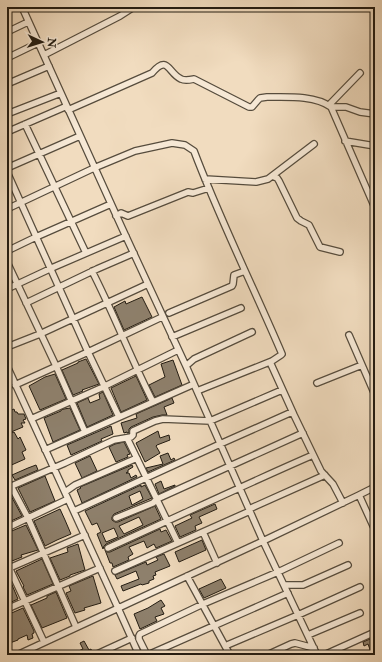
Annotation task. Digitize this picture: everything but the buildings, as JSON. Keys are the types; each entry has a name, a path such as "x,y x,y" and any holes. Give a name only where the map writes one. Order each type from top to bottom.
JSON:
{"street":[{"path":"22,7 162,317 186,366 263,541 317,655"},
{"path":"44,55 120,16 134,7"},
{"path":"7,32 28,22"},
{"path":"7,58 38,43"},
{"path":"7,132 152,73 157,67 162,65 168,67 180,79 194,79 249,107 252,107 260,98 267,96 308,98 330,106 346,107 360,112 375,114"},
{"path":"7,84 49,66"},
{"path":"330,106 360,73"},
{"path":"7,114 61,93"},
{"path":"330,106 375,208"},
{"path":"25,124 86,253"},
{"path":"7,168 80,136"},
{"path":"345,140 375,146"},
{"path":"7,209 94,168 135,151 172,143 185,145 194,151 282,354 270,362 197,391"},
{"path":"205,179 256,182 268,179 314,144"},
{"path":"7,172 119,417"},
{"path":"272,176 277,178 279,181 297,218 309,225 320,247 340,252"},
{"path":"116,216 121,213 128,216 188,192 193,193 209,188"},
{"path":"7,251 111,204"},
{"path":"7,289 126,236"},
{"path":"26,303 92,271 134,253"},
{"path":"7,262 85,432"},
{"path":"92,271 153,402"},
{"path":"169,313 232,286 234,275 245,271"},
{"path":"7,347 40,334 148,284"},
{"path":"172,337 241,308"},
{"path":"15,385 162,317"},
{"path":"186,366 194,359 252,332"},
{"path":"349,335 375,395"},
{"path":"31,419 71,402 178,350"},
{"path":"270,362 313,455 321,470 333,484 343,503"},
{"path":"317,383 362,365"},
{"path":"7,366 132,638 138,655"},
{"path":"45,450 194,384"},
{"path":"76,627 28,518 9,487 66,463 114,440 131,437 133,435 133,431 155,421 163,419 210,421 282,390"},
{"path":"74,512 292,412"},
{"path":"116,518 153,503 157,499 302,433"},
{"path":"127,438 178,543"},
{"path":"108,548 313,455"},
{"path":"65,492 75,485 137,458"},
{"path":"115,571 325,475"},
{"path":"17,655 217,563 375,487"},
{"path":"359,495 375,530"},
{"path":"7,528 68,499"},
{"path":"203,532 217,563"},
{"path":"44,642 8,566 44,553 85,535"},
{"path":"288,593 150,654 146,653 139,638 140,634 203,604 278,572 339,543"},
{"path":"284,585 302,585 348,565"},
{"path":"7,609 100,568"},
{"path":"188,576 230,655"},
{"path":"225,646 360,587"},
{"path":"308,635 360,613"},
{"path":"324,655 375,632"},
{"path":"95,655 132,638"},
{"path":"267,655 295,643 314,648"},
{"path":"7,651 9,655"}]}
